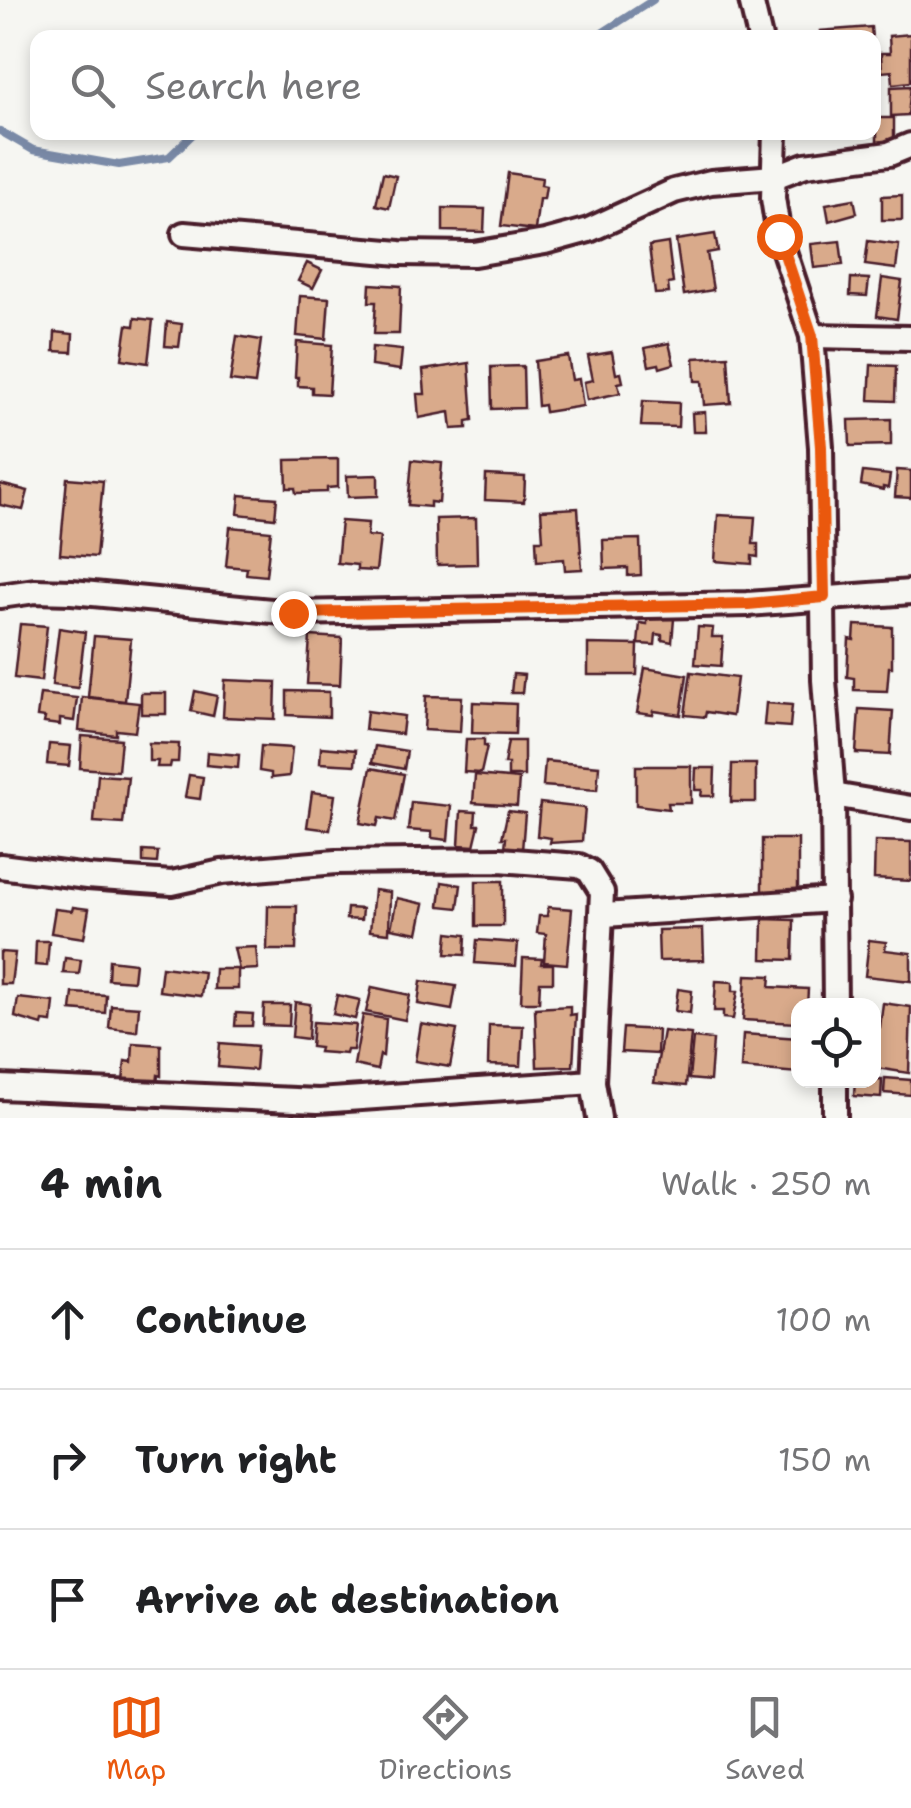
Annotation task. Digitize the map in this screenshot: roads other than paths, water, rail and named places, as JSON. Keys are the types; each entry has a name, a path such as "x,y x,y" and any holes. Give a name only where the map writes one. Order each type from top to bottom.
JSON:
{"street":[{"path":"751,0 758,30"},
{"path":"774,140 773,198 779,236 812,336 821,447 824,680 833,795 834,998"},
{"path":"184,234 400,252 474,254 589,230 674,190 711,182 774,177 805,165 888,154 911,145"},
{"path":"812,336 911,338"},
{"path":"0,596 35,591 72,592 293,613 748,604 911,592"},
{"path":"833,795 911,808"},
{"path":"0,866 172,882 222,872 336,862 500,860 579,866 598,880 604,915 593,1082 599,1118"},
{"path":"604,915 834,900"},
{"path":"0,1087 318,1101 593,1082"},
{"path":"834,1088 835,1118"}],"waterway":[{"path":"606,30 653,0"},
{"path":"0,131 33,150 119,165 169,157 187,140"}]}
